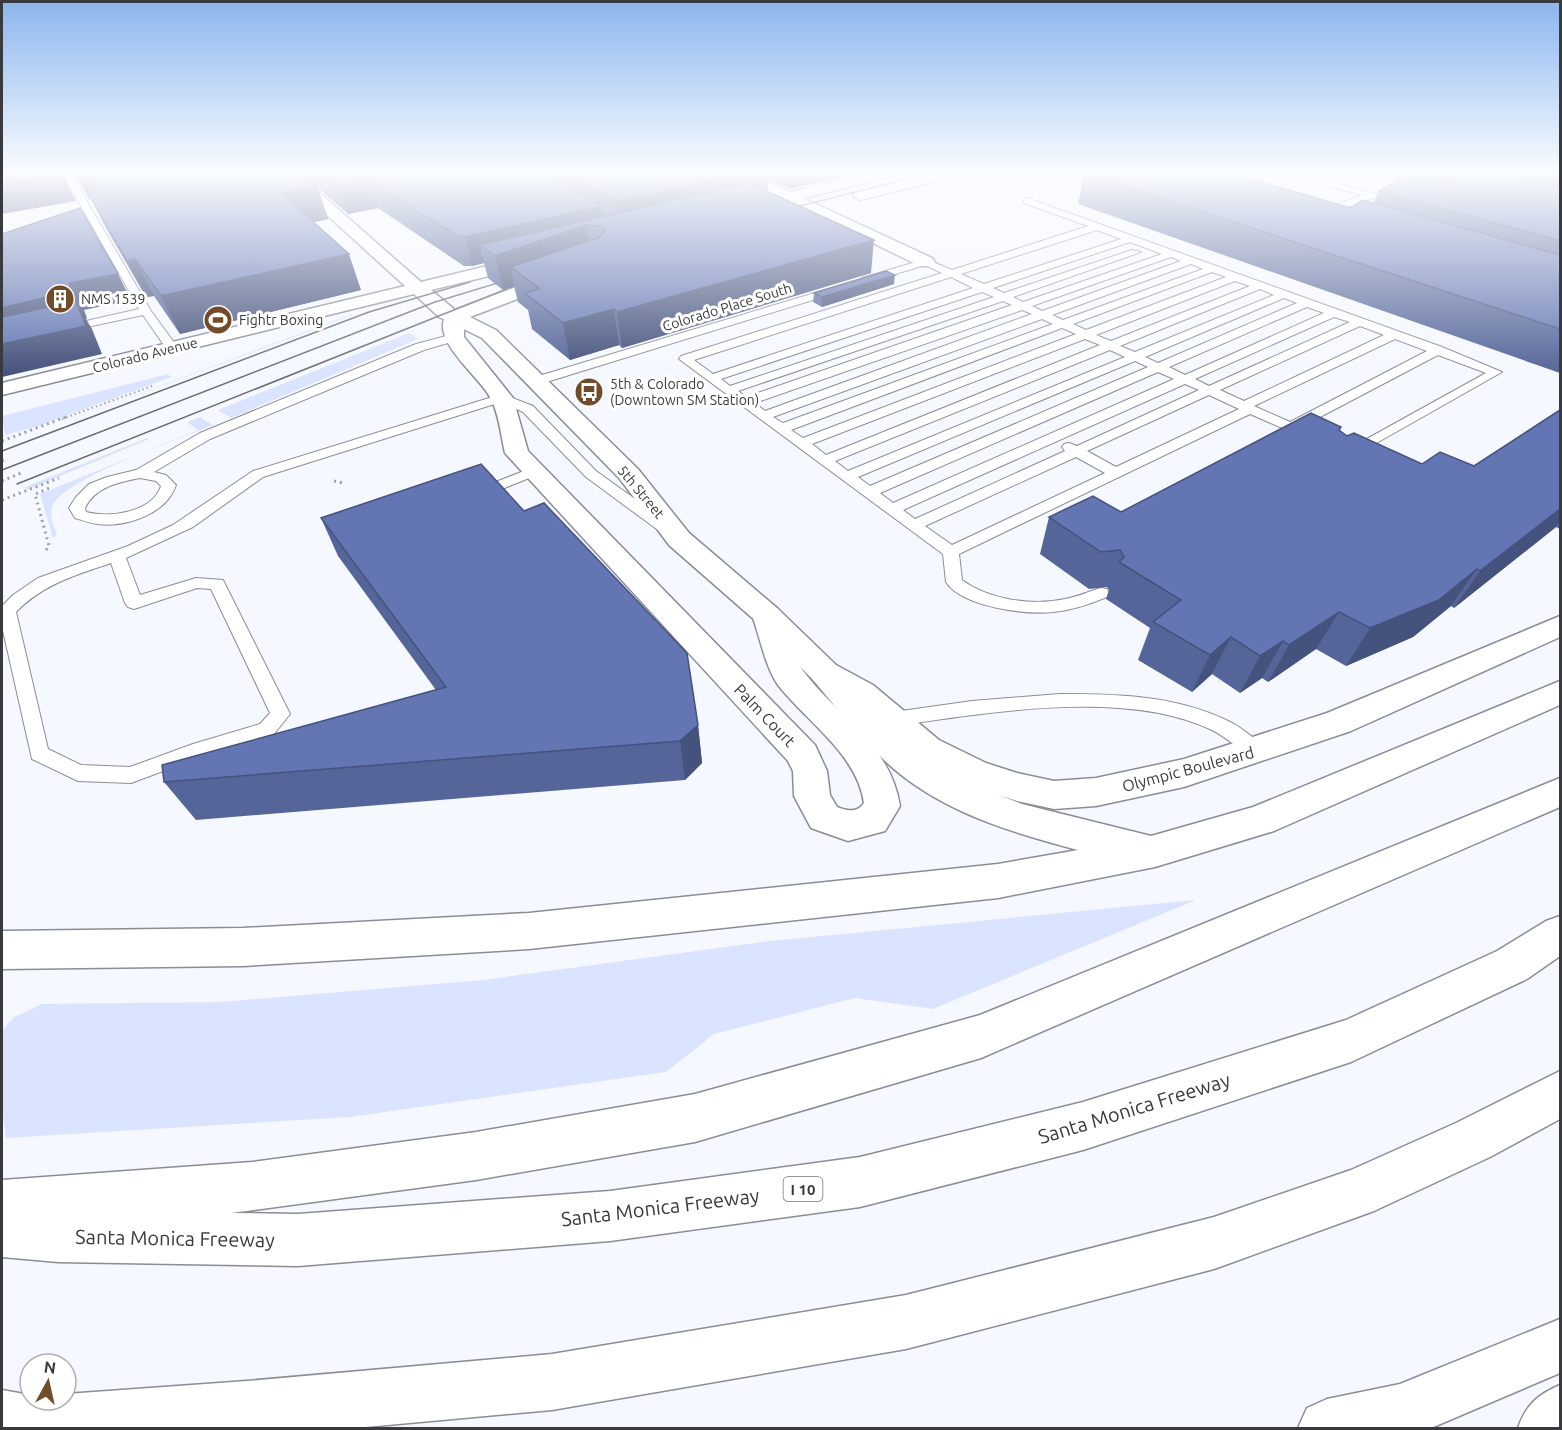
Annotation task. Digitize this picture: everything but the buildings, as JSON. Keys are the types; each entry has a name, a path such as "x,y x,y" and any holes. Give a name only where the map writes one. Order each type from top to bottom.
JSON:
{"main road":[{"name":"5th Street","path":"365,241 417,287 454,328 502,398"},
{"path":"880,241 926,262"},
{"name":"Colorado Avenue","path":"2,389 542,257"},
{"path":"454,328 576,271"},
{"name":"5th Street","path":"454,328 489,334 629,474 679,539 767,615 825,673"},
{"name":"Palm Court","path":"502,398 517,453 803,754 810,771 812,796 824,818 848,826 872,820 882,806 879,786 860,753 789,676 767,615"},
{"name":"Olympic Boulevard","path":"825,673 862,693 927,749 974,773 1017,787 1054,795 1096,792 1184,774 1257,751 1339,722 1560,626"},
{"path":"825,673 859,713 908,761 958,792 1012,818 1155,851"},
{"path":"2,950 243,947 529,931 998,882 1155,851 1261,820 1560,692"},
{"path":"2,1205 252,1187 476,1156 695,1118 981,1036 1560,792"},
{"name":"Santa Monica Freeway","path":"2,1232 58,1236 298,1240 610,1216 860,1182 1083,1126 1351,1040 1512,965 1560,934"},
{"path":"28,1424 247,1410 552,1382 906,1322 1214,1243 1356,1193 1473,1140 1560,1094"},
{"path":"1327,1428 1400,1413 1560,1346"},
{"path":"1546,1428 1560,1414"}],"lane":[{"path":"100,241 172,348"},
{"path":"1052,241 685,359 951,552 954,582 981,597 1021,605 1051,607 1086,600 1101,593"},
{"path":"1134,241 1496,372 1344,455"},
{"path":"748,403 895,352 1013,302 1171,254"},
{"path":"748,403 895,352 1013,302 1171,254"},
{"path":"748,403 895,352 1013,302 1171,254"},
{"path":"748,403 895,352 1013,302 1171,254"},
{"path":"748,403 895,352 1013,302 1171,254"},
{"path":"748,403 895,352 1013,302 1171,254"},
{"path":"826,460 991,405 1099,340 1171,254"},
{"path":"926,262 1323,442"},
{"name":"Colorado Place South","path":"536,381 926,262"},
{"path":"748,403 895,352 1099,340 1277,293"},
{"path":"853,480 991,405 1099,340 1277,293"},
{"path":"898,513 1038,430 1146,362 1277,293"},
{"path":"826,460 991,405 1146,362 1277,293"},
{"path":"951,552 1116,473 1218,394 1320,308"},
{"path":"57,330 147,311"},
{"path":"826,314 1116,473"},
{"path":"1218,394 1340,315"},
{"path":"1218,394 1370,326"},
{"path":"1218,394 1370,326"},
{"path":"140,474 163,477 169,482 170,489 158,504 116,520 100,520 80,515 77,508 86,494 111,480 140,474 205,436 420,346 454,328"},
{"path":"898,513 1218,394 1394,335"},
{"path":"870,492 1038,430 1218,394 1408,340"},
{"path":"1276,420 1422,345"},
{"path":"1290,427 1438,350"},
{"path":"1306,434 1451,355"},
{"path":"117,556 134,603 196,583 217,584 280,714 267,729 200,749 131,775 78,773 39,754 7,611 18,598 35,585 55,576 117,556 186,525 204,514 243,482 258,474 502,398 528,409 591,474 679,539"},
{"path":"466,499 534,471"},
{"path":"894,719 980,707 1112,700 1173,710 1217,724 1257,751"}],"path":[{"path":"2,441 162,383"},
{"path":"2,480 21,473"},
{"path":"2,500 27,490"}],"shaded area":[{"path":"352,314 353,315 48,428"},
{"path":"409,333 418,339 231,418 218,410"},
{"path":"168,374 171,377 39,426 5,435 2,416"},
{"path":"200,417 213,425 153,448 198,430 187,422"},
{"path":"149,439 27,490 25,487"},
{"path":"149,450 99,472 61,496 51,510 57,534 53,538 40,494"},
{"path":"1196,900 933,1009 855,998 714,1034 666,1072 350,1117 6,1138 2,1109 2,1031 14,1017 42,1004 220,1002 483,980 770,941"}],"tram line":[{"path":"2,470 435,302 511,279"},
{"path":"2,451 369,312 470,282"},
{"path":"17,484 519,284"}],"place":[{"name":"NMS 1539","path":"60,299"},
{"name":"Fightr Boxing","path":"218,320"},
{"name":"5th & Colorado (Downtown SM Station)","path":"589,392"}]}
